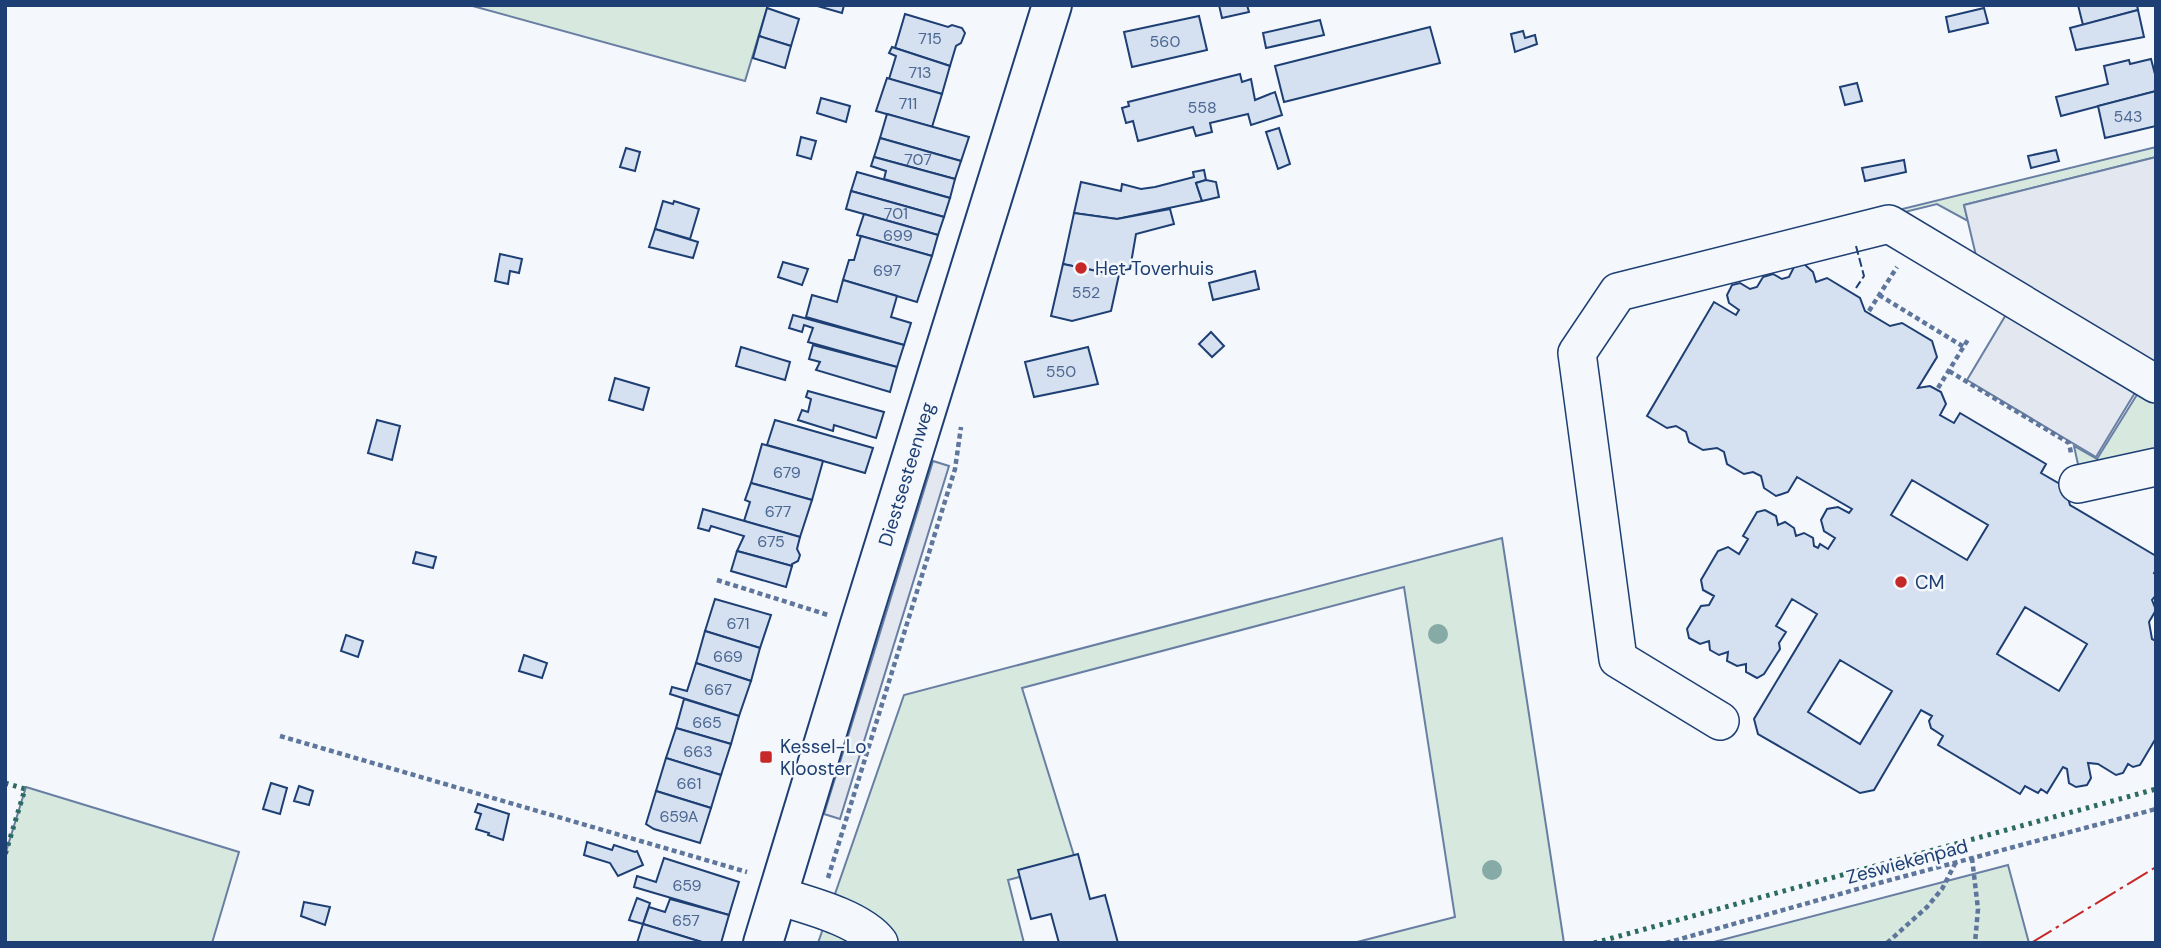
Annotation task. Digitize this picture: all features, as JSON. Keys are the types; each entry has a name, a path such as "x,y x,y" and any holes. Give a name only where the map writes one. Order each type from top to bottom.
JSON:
{"main road":[{"name":"Diestsesteenweg","path":"763,943 1052,5"}],"lane":[{"path":"1720,721 1618,659 1577,353 1618,292 1889,224 2156,384"},
{"path":"2078,484 2156,467"},
{"path":"780,889 839,916 874,936 879,943"}],"path":[{"path":"1869,311 1914,239"},
{"path":"1879,295 1964,347"},
{"path":"1938,388 1969,338"},
{"path":"1949,371 2069,443"},
{"path":"717,580 859,627"},
{"path":"280,736 780,889"},
{"name":"Zeswiekenpad","path":"1666,943 2156,809"},
{"path":"1972,858 1978,909 1975,943"},
{"path":"1886,943 1927,907 1942,889 1956,862"}],"shaded area":[{"path":"469,5 768,5 745,81"},
{"path":"2156,147 2156,157 1964,205 1968,221 1937,204 1897,214 1894,211"},
{"path":"2156,157 2156,366 1978,264 1964,205"},
{"path":"2007,313 2136,391 2096,457 1967,380"},
{"path":"2138,393 2156,403 2156,452 2079,469 2074,446 2097,459"},
{"path":"933,461 949,466 840,819 824,814"},
{"path":"1502,538 1564,943 1353,943 1455,917 1404,587 1022,688 1076,862 1008,880 1024,943 818,943 904,695"},
{"path":"26,787 239,852 212,943 5,943 5,855"},
{"path":"2008,865 2029,943 1710,943"}],"building":[{"path":"814,5 844,5 842,13"},
{"path":"1219,5 1247,5 1249,12 1222,18"},
{"path":"2078,5 2137,5 2138,10 2083,25"},
{"path":"767,8 799,19 791,46 759,36"},
{"path":"1984,8 1988,23 1949,32 1946,17"},
{"path":"2138,10 2144,37 2076,50 2070,28"},
{"path":"905,14 948,27 952,25 962,28 965,33 961,43 956,46 950,66 895,48"},
{"path":"1199,16 1207,50 1132,67 1124,32"},
{"path":"1320,20 1324,35 1266,48 1263,33"},
{"path":"1430,27 1440,63 1284,102 1275,66"},
{"path":"1523,31 1525,38 1535,35 1537,44 1515,52 1511,34"},
{"path":"759,36 791,46 785,68 753,58"},
{"path":"892,47 950,66 942,94 889,79 896,56 889,53"},
{"path":"2151,59 2156,91 2061,116 2056,97 2108,84 2104,66 2129,60 2130,64"},
{"path":"1240,74 1242,82 1251,79 1255,100 1275,92 1282,115 1251,125 1248,114 1210,123 1212,132 1196,136 1193,127 1138,141 1133,121 1126,123 1122,108 1129,106 1128,102"},
{"path":"887,78 942,94 932,127 876,111"},
{"path":"1857,83 1862,101 1845,105 1840,87"},
{"path":"2156,91 2156,126 2105,138 2098,106"},
{"path":"821,98 850,106 846,122 817,113"},
{"path":"887,114 969,137 961,161 880,138"},
{"path":"1279,128 1290,164 1278,169 1266,132"},
{"path":"801,137 816,141 811,159 797,155"},
{"path":"880,138 961,161 955,179 874,157"},
{"path":"626,148 640,152 635,171 620,167"},
{"path":"2056,150 2059,161 2031,168 2028,156"},
{"path":"874,157 955,179 950,198 884,179 886,171 871,166"},
{"path":"1904,160 1906,172 1865,181 1862,168"},
{"path":"1204,170 1206,180 1196,183 1202,201 1117,219 1074,213 1081,182 1121,191 1122,184 1141,189 1155,187 1194,177 1193,172"},
{"path":"857,172 950,198 944,217 851,191"},
{"path":"1206,180 1216,182 1219,197 1202,201 1196,183"},
{"path":"851,191 944,217 938,235 846,209"},
{"path":"663,201 673,204 674,201 699,209 690,239 655,229"},
{"path":"1170,209 1174,224 1136,234 1130,269 1106,273 1063,264 1074,213 1117,219"},
{"path":"864,214 938,235 932,256 857,235"},
{"path":"655,229 698,242 693,258 649,247"},
{"path":"861,236 932,256 917,302 843,280 849,260 854,260"},
{"path":"500,254 522,259 519,273 510,271 508,284 495,281"},
{"path":"783,262 808,269 802,285 778,277"},
{"path":"1063,264 1106,273 1120,270 1111,311 1072,321 1051,316"},
{"path":"1804,264 1813,272 1816,282 1827,278 1860,298 1865,311 1890,326 1902,323 1932,341 1937,357 1918,388 1930,386 1941,392 1946,404 1940,415 1954,423 1960,413 2046,464 2041,473 2065,487 2070,505 2156,556 2156,595 2152,600 2156,610 2149,622 2152,639 2156,641 2156,738 2140,765 2133,767 2128,764 2123,773 2116,775 2098,764 2088,763 2091,778 2087,785 2076,787 2069,783 2067,769 2063,767 2047,793 2041,789 2038,793 2025,786 2020,794 1938,745 1943,736 1931,728 1929,721 1932,716 1921,710 1874,790 1860,793 1758,734 1754,719 1817,614 1792,599 1776,626 1786,632 1779,643 1780,649 1764,674 1757,678 1746,672 1746,664 1737,666 1727,661 1728,652 1719,655 1710,650 1709,641 1700,644 1689,638 1687,629 1701,606 1709,605 1714,596 1703,590 1701,580 1718,551 1728,547 1739,554 1748,539 1743,536 1757,512 1765,510 1776,516 1778,525 1785,522 1794,528 1796,536 1804,533 1813,538 1814,546 1818,548 1820,544 1828,549 1835,538 1824,531 1821,520 1827,509 1838,507 1849,513 1852,509 1797,477 1788,492 1776,496 1764,488 1761,476 1753,472 1744,474 1727,464 1724,452 1717,448 1703,450 1689,442 1686,432 1676,426 1667,428 1647,416 1714,302 1736,315 1739,310 1729,303 1727,295 1732,285 1740,283 1750,289 1757,287 1763,277 1773,274 1782,279 1789,277 1794,267","holes":["1912,480 1988,525 1967,560 1891,515","2025,607 2087,644 2059,691 1997,654","1840,660 1892,691 1860,744 1808,712"]},
{"path":"1255,271 1259,289 1213,300 1209,283"},
{"path":"843,280 897,296 891,317 911,323 904,345 806,317 812,295 837,302"},
{"path":"793,315 904,345 897,367 808,342 813,328 804,325 802,332 789,328"},
{"path":"1211,332 1224,346 1212,357 1199,344"},
{"path":"813,345 897,367 890,392 816,370 820,362 809,359"},
{"path":"741,347 790,362 785,380 736,366"},
{"path":"1088,347 1098,384 1034,397 1025,362"},
{"path":"615,378 649,388 643,410 609,400"},
{"path":"808,391 884,412 876,438 834,425 833,431 798,420 802,410 808,412 811,399 806,397"},
{"path":"377,420 400,426 392,460 368,453"},
{"path":"775,420 873,448 865,473 767,445"},
{"path":"762,444 823,461 812,500 751,483"},
{"path":"751,483 812,500 800,537 744,521 750,502 745,500"},
{"path":"703,509 800,537 798,561 792,566 737,551 744,536 711,526 709,531 698,528"},
{"path":"737,551 792,566 786,587 731,571"},
{"path":"416,552 436,557 433,568 413,563"},
{"path":"715,599 771,615 760,648 705,631"},
{"path":"705,631 760,648 751,681 696,663"},
{"path":"346,635 363,641 358,657 341,651"},
{"path":"524,655 547,663 542,678 519,671"},
{"path":"696,663 751,681 739,716 670,694 672,687 687,691"},
{"path":"684,699 739,716 731,744 676,728"},
{"path":"676,728 731,744 721,775 666,758"},
{"path":"666,758 721,775 711,808 656,791"},
{"path":"271,783 287,788 280,814 263,809"},
{"path":"299,786 313,791 309,805 294,801"},
{"path":"656,791 711,808 700,843 646,824"},
{"path":"478,804 509,814 503,840 476,829 481,814 475,812"},
{"path":"587,842 612,850 614,845 637,851 643,865 618,876 610,863 584,855"},
{"path":"1078,854 1090,899 1105,895 1118,943 1059,943 1051,914 1031,919 1018,870"},
{"path":"664,858 739,882 729,915 634,887 637,876 656,882"},
{"path":"637,898 650,903 643,924 629,920"},
{"path":"670,899 729,915 721,943 705,943 643,924 649,907 665,912"},
{"path":"304,902 330,907 325,925 301,916"},
{"path":"643,924 705,943 637,943"}],"hedge":[{"path":"5,783 25,789 5,855"},
{"path":"1594,943 2156,789"}],"fence":[{"path":"1856,246 1864,276 1856,288"}],"power":[{"path":"2031,943 2156,867"}],"place":[{"name":"Het Toverhuis","path":"1081,268"},
{"name":"CM","path":"1901,582"},
{"name":"Kessel-Lo Klooster","path":"766,757"}]}
